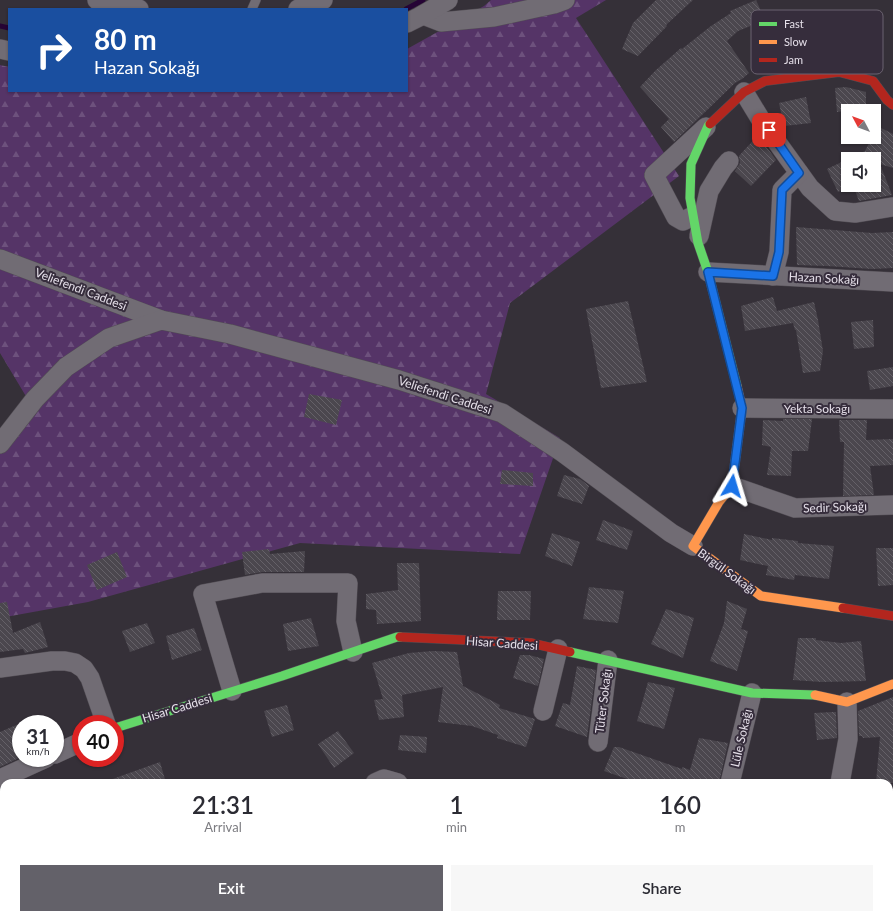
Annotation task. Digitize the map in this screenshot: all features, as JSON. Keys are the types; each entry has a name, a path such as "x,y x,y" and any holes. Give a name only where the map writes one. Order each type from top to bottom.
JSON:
{"street":[{"path":"97,0 134,8"},
{"path":"301,8 323,0"},
{"path":"415,19 448,0"},
{"path":"415,19 441,22 494,17 554,4 564,0"},
{"name":"Birgül Sokağı","path":"693,216 683,221 676,217 654,175 744,92 765,81 823,74"},
{"name":"Birgül Sokağı","path":"847,74 873,81 887,100 893,105"},
{"path":"744,92 761,120 810,188 835,211 855,213 893,207"},
{"name":"Birgül Sokağı","path":"708,126 690,164 690,198 698,243 708,272 742,408 732,486 720,502 693,546 761,596 893,616"},
{"path":"698,243 710,191 723,168 729,161"},
{"path":"773,276 779,252 782,190 799,173"},
{"name":"Veliefendi Caddesi","path":"0,258 161,320 230,334 400,380 502,413 562,452 671,533 693,546"},
{"name":"Hazan Sokağı","path":"708,272 893,282"},
{"path":"0,444 35,399 66,367 109,338 161,320"},
{"name":"Yekta Sokağı","path":"742,408 893,409"},
{"name":"Sedir Sokağı","path":"732,486 795,508 893,505"},
{"path":"232,691 203,594 262,583 348,583 346,621 353,652"},
{"name":"Hisar Caddesi","path":"124,725 397,637 531,643 752,693 812,694 847,702"},
{"path":"543,712 558,649"},
{"path":"0,668 65,660 75,663 84,669 90,678 103,715"},
{"name":"Tüter Sokağı","path":"598,742 608,660"},
{"path":"841,779 848,739 847,702 893,684"},
{"name":"Lüle Sokağı","path":"731,779 752,693"},
{"path":"0,779 26,767"}],"green space":[{"path":"491,0 606,0 576,18 679,176 510,303 486,394 560,438 520,554 300,543 88,602 0,618 0,446 33,408 0,353 0,65 8,67 8,92 408,92 408,48 484,6"}],"building":[{"path":"656,0 693,0 666,25 667,26 638,56 622,49 633,23"},
{"path":"756,0 760,10 751,10 751,26 738,31 727,41 749,73 735,83 674,142 661,127 669,119 640,87 656,70 681,48 682,49 711,26 731,13 730,11"},
{"path":"846,87 866,92 866,104 841,104 841,111 837,112 835,88"},
{"path":"806,97 811,123 784,126 779,103"},
{"path":"881,128 893,134 893,168 881,164 881,152 863,152 868,144 881,144"},
{"path":"758,135 776,160 751,186 735,171 740,163 739,156"},
{"path":"841,162 841,190 838,192 827,169"},
{"path":"881,167 892,195 859,201 856,192 881,192"},
{"path":"796,227 872,233 893,232 893,268 872,269 797,265"},
{"path":"773,297 777,311 814,302 823,351 820,371 803,373 796,330 793,323 745,331 741,306"},
{"path":"628,301 647,382 601,388 586,309"},
{"path":"873,320 874,347 854,349 851,322"},
{"path":"893,367 893,386 870,390 867,371"},
{"path":"309,394 342,400 336,425 304,417"},
{"path":"783,419 812,419 808,451 792,451 791,476 767,475 771,447 762,445 763,420 783,421"},
{"path":"839,420 867,420 866,440 893,439 893,465 870,466 874,495 843,496 844,442 840,442"},
{"path":"502,470 533,473 533,486 500,484"},
{"path":"564,475 580,479 589,486 582,504 557,496"},
{"path":"603,520 633,531 627,550 596,540"},
{"path":"552,533 580,542 572,566 545,556"},
{"path":"744,534 772,540 772,538 798,541 798,543 834,546 829,579 795,575 794,580 766,575 768,566 740,560"},
{"path":"876,548 893,548 893,585 878,586"},
{"path":"269,549 270,554 305,551 304,572 262,572 245,575 242,552"},
{"path":"117,552 127,577 97,590 87,565"},
{"path":"397,563 419,563 421,621 377,624 376,610 366,609 366,594 398,590"},
{"path":"589,587 624,591 618,623 583,619"},
{"path":"498,591 531,591 530,620 497,620"},
{"path":"727,601 747,609 741,629 748,631 737,671 710,661 724,623"},
{"path":"7,602 13,633 40,622 48,647 25,653 23,649 0,652 0,603"},
{"path":"666,609 694,618 683,658 651,644"},
{"path":"311,618 319,646 288,651 283,624"},
{"path":"147,623 155,643 130,652 122,631"},
{"path":"194,628 202,650 172,660 166,636"},
{"path":"798,638 816,638 816,640 841,643 861,641 866,681 822,682 793,680"},
{"path":"433,651 457,652 463,686 500,705 499,708 535,719 526,747 497,738 498,735 472,726 438,722 443,687 402,695 404,717 379,720 374,700 383,699 372,663 409,653"},
{"path":"520,655 529,655 544,659 538,686 513,678"},
{"path":"577,666 596,670 587,737 555,726 563,703 570,705"},
{"path":"648,682 675,688 664,729 637,721"},
{"path":"893,697 893,779 876,779 880,737 863,738 862,736 859,736 858,711"},
{"path":"287,705 294,730 272,737 264,711"},
{"path":"836,712 837,738 817,740 814,713"},
{"path":"12,727 12,761 0,767 0,732"},
{"path":"338,731 354,753 334,768 318,744"},
{"path":"400,735 427,737 426,753 398,750"},
{"path":"699,738 728,743 720,779 627,779 604,771 614,747 619,747 682,769 682,767 690,770"},
{"path":"160,762 165,779 113,779"}],"waterway":[{"path":"408,8 423,0"},
{"path":"0,26 8,28"}],"traffic: fast":[{"path":"710,124 691,164 690,198 698,243 708,272 737,386"},
{"path":"124,725 282,676 400,637"},
{"path":"570,652 752,693 815,695"}],"traffic: slow":[{"path":"737,386 742,408 732,486 719,502 693,546 761,596 843,608"},
{"path":"815,695 847,702 893,684"}],"traffic: jam":[{"path":"710,124 744,92 765,81 823,74"},
{"path":"847,74 873,81 887,100 893,105"},
{"path":"843,608 893,616"},
{"path":"400,637 531,643 570,652"}],"route":[{"path":"732,486 742,408 708,272 773,276 779,252 782,190 799,173 769,130"}]}
